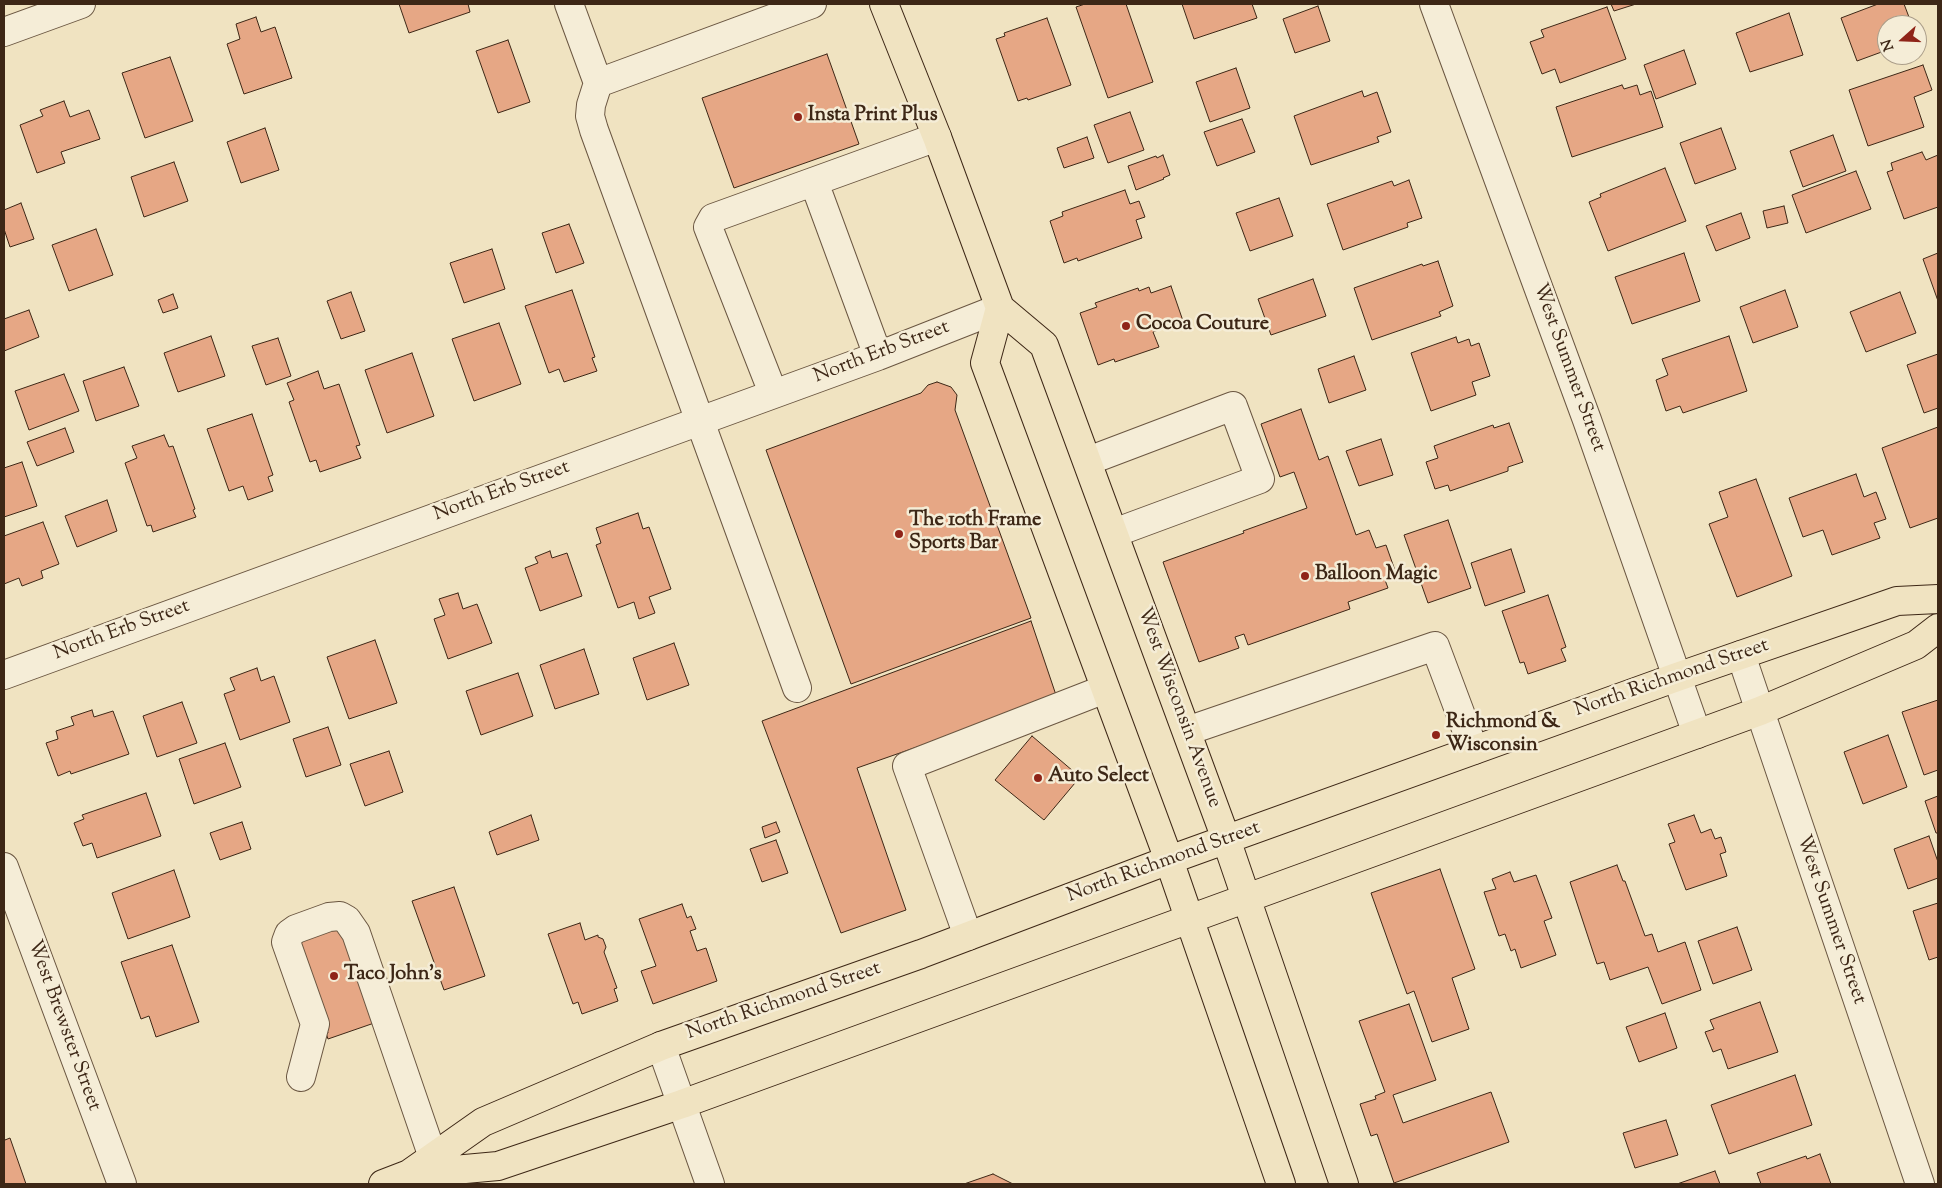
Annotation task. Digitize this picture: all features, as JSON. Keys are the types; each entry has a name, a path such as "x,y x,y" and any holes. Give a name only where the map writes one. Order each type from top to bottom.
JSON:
{"main road":[{"name":"West Wisconsin Avenue","path":"884,4 937,137 1000,308 1044,345 1226,839 1344,1184"},
{"path":"1000,308 985,363 1190,918 1281,1184"},
{"name":"North Richmond Street","path":"435,1164 483,1122 660,1046 968,936 1226,839 1677,677 1897,601 1938,599"},
{"path":"383,1184 435,1164 498,1166 682,1104 1760,711 1916,645 1938,628"}],"street":[{"path":"4,32 81,4"},
{"path":"569,4 598,83 591,105 590,116 698,420 797,688"},
{"path":"598,83 812,4"},
{"name":"West Summer Street","path":"1434,4 1587,420 1697,734"},
{"path":"773,393 708,227 713,218 937,137"},
{"path":"814,182 878,356"},
{"name":"North Erb Street","path":"4,675 698,420 878,356 1000,308"},
{"path":"1088,461 1233,406 1237,415 1260,479 1114,533"},
{"path":"1187,731 1435,646 1474,750"},
{"name":"West Summer Street","path":"1741,655 1920,1184"},
{"path":"968,936 907,766 1105,689"},
{"name":"West Brewster Street","path":"4,867 122,1184"},
{"path":"301,1077 314,1024 286,942 289,934 296,929 328,917 340,916 347,920 356,933 435,1164"},
{"path":"660,1046 710,1184"}],"building":[{"path":"399,4 468,4 470,12 409,33"},
{"path":"1085,4 1126,4 1153,82 1108,98 1076,7"},
{"path":"1182,4 1252,4 1257,18 1194,39"},
{"path":"1611,4 1636,4 1614,11"},
{"path":"1878,4 1904,4 1908,15 1877,15 1877,54 1857,61 1841,18"},
{"path":"1318,6 1330,41 1295,53 1283,19"},
{"path":"1607,7 1626,59 1560,83 1555,69 1542,74 1530,42 1544,37 1541,30"},
{"path":"1789,13 1803,55 1750,72 1736,33"},
{"path":"256,17 261,32 275,27 292,78 244,94 227,44 240,39 236,24"},
{"path":"1047,18 1071,85 1028,100 1027,98 1018,101 996,39 1005,36 1004,33"},
{"path":"508,40 530,102 498,113 476,51"},
{"path":"1684,50 1696,84 1656,99 1644,65"},
{"path":"827,54 859,144 734,188 702,98"},
{"path":"170,57 193,121 145,138 122,73"},
{"path":"1923,65 1932,90 1914,97 1924,127 1868,146 1849,90"},
{"path":"1236,68 1250,108 1210,122 1196,82"},
{"path":"1622,85 1624,89 1637,85 1640,95 1651,91 1663,127 1572,157 1556,107"},
{"path":"1362,91 1364,97 1377,92 1391,132 1377,137 1379,142 1311,165 1294,116"},
{"path":"64,101 70,117 89,110 100,139 61,152 65,163 37,173 20,125 43,116 40,110"},
{"path":"1130,112 1144,150 1108,163 1094,125"},
{"path":"1242,119 1255,152 1217,166 1204,132"},
{"path":"265,128 279,170 241,183 227,142"},
{"path":"1721,128 1736,169 1695,184 1680,143"},
{"path":"1833,135 1846,171 1803,187 1790,151"},
{"path":"1087,137 1094,158 1064,168 1057,148"},
{"path":"1922,152 1926,160 1938,155 1938,207 1904,219 1887,172 1893,170 1891,163"},
{"path":"1163,155 1170,175 1136,190 1128,166"},
{"path":"174,162 188,201 144,217 131,177"},
{"path":"1665,168 1686,221 1608,251 1589,202 1601,197 1600,194"},
{"path":"1856,171 1871,209 1806,233 1792,195"},
{"path":"1409,180 1422,218 1407,223 1408,227 1343,250 1327,204 1392,181 1394,186"},
{"path":"1125,190 1130,204 1139,201 1145,217 1136,220 1142,238 1078,261 1077,258 1064,263 1050,221 1063,216 1062,212"},
{"path":"1279,198 1293,236 1250,251 1236,213"},
{"path":"21,203 34,239 10,247 4,229 4,210"},
{"path":"1784,206 1788,223 1767,228 1763,211"},
{"path":"1741,213 1750,238 1716,251 1706,226"},
{"path":"569,224 584,263 556,273 542,233"},
{"path":"96,229 113,275 69,291 52,245"},
{"path":"492,249 505,289 464,303 450,263"},
{"path":"1684,253 1700,301 1632,324 1615,277"},
{"path":"1938,253 1938,301 1923,259"},
{"path":"1438,261 1453,306 1439,312 1441,316 1372,340 1354,288 1422,264 1423,266"},
{"path":"1313,279 1326,316 1271,335 1258,299"},
{"name":"Cocoa Couture","path":"1171,286 1183,321 1153,332 1159,347 1115,362 1114,359 1098,365 1080,313 1097,307 1095,303 1138,288 1139,291 1149,287 1151,293"},
{"path":"572,290 595,357 592,358 597,371 564,382 559,369 549,373 525,306"},
{"path":"1785,290 1798,327 1753,343 1740,307"},
{"path":"351,292 365,331 341,339 327,301"},
{"path":"1900,292 1916,333 1866,352 1850,312"},
{"path":"173,294 178,308 163,313 158,300"},
{"path":"29,310 39,337 4,351 4,319"},
{"path":"499,323 521,384 474,401 452,339"},
{"path":"211,336 225,376 178,392 164,353"},
{"path":"1729,336 1747,391 1683,413 1680,406 1666,411 1656,380 1668,375 1662,359"},
{"path":"1456,337 1458,343 1469,339 1471,346 1479,343 1490,376 1472,382 1476,395 1431,411 1411,353"},
{"path":"278,338 291,376 266,385 252,346"},
{"path":"412,353 434,416 387,433 365,370"},
{"path":"1938,354 1938,408 1924,413 1907,365"},
{"path":"1354,356 1366,390 1329,403 1318,369"},
{"path":"124,367 139,406 96,421 83,381"},
{"path":"318,371 324,389 339,384 360,445 356,446 361,458 320,472 316,460 310,462 289,402 294,400 287,383"},
{"path":"64,374 79,411 29,430 15,391"},
{"name":"The 10th Frame Sports Bar","path":"937,382 951,387 957,395 955,410 1031,618 851,684 766,450 921,393 928,385"},
{"path":"1301,409 1319,460 1328,456 1356,535 1369,530 1376,548 1386,545 1397,576 1385,580 1388,588 1348,602 1350,609 1248,645 1244,634 1235,637 1239,648 1199,662 1163,562 1307,508 1294,472 1280,477 1261,424"},
{"path":"252,414 273,475 268,477 273,491 248,500 243,486 229,491 207,429"},
{"path":"1509,423 1523,462 1508,467 1508,471 1450,491 1448,485 1435,489 1426,462 1438,458 1434,446 1493,425 1494,428"},
{"path":"1938,427 1938,518 1910,528 1882,448"},
{"path":"65,428 74,452 37,466 27,442"},
{"path":"164,435 169,447 173,446 195,509 193,510 196,517 153,532 151,525 147,526 125,463 137,458 132,446"},
{"path":"1381,439 1393,475 1359,486 1346,451"},
{"path":"22,462 37,506 4,517 4,468"},
{"path":"1856,474 1864,497 1876,492 1886,519 1874,523 1880,538 1832,555 1823,530 1803,537 1789,498"},
{"path":"1756,479 1792,576 1737,597 1709,524 1728,517 1719,492"},
{"path":"107,500 117,531 77,547 65,516"},
{"path":"638,513 643,529 649,527 671,589 649,597 655,613 639,619 634,602 618,608 596,545 601,543 596,528"},
{"path":"1448,520 1471,588 1428,603 1404,535"},
{"path":"43,522 59,564 41,571 43,578 22,586 19,578 4,584 4,536"},
{"path":"1511,549 1525,592 1485,606 1471,563"},
{"path":"550,551 552,558 567,553 582,596 540,611 525,568 538,563 535,557"},
{"path":"458,593 463,609 477,604 492,643 448,659 434,619 445,615 439,599"},
{"path":"1548,595 1566,647 1561,649 1566,661 1528,674 1524,662 1520,663 1502,611"},
{"path":"1031,621 1057,698 857,768 906,910 841,933 762,721"},
{"path":"375,640 397,703 349,719 327,657"},
{"path":"674,643 689,685 647,700 633,658"},
{"path":"584,649 599,694 555,709 540,665"},
{"path":"257,668 261,681 274,676 290,722 240,740 224,694 235,690 230,678"},
{"path":"518,673 533,716 481,735 466,691"},
{"path":"1938,700 1938,770 1924,775 1902,712"},
{"path":"182,702 197,743 157,757 143,716"},
{"path":"92,710 94,717 113,711 129,754 71,774 70,771 58,776 46,743 58,739 56,731 74,725 71,717"},
{"path":"328,727 341,765 306,777 293,739"},
{"path":"1888,735 1907,787 1863,804 1844,752"},
{"name":"Auto Select","path":"1032,736 1080,777 1044,820 995,780"},
{"path":"225,743 241,787 194,804 179,759"},
{"path":"389,751 403,792 365,806 350,764"},
{"path":"146,793 161,836 97,858 92,843 83,846 74,823 84,819 82,815"},
{"path":"1938,796 1938,833 1936,833 1925,801"},
{"path":"531,815 539,840 497,855 489,832"},
{"path":"1694,815 1701,833 1711,829 1715,839 1721,837 1726,852 1720,854 1727,876 1686,890 1669,844 1675,842 1668,824"},
{"path":"242,822 251,849 220,860 210,833"},
{"path":"776,822 780,832 765,838 762,827"},
{"path":"1929,836 1938,862 1938,878 1908,889 1894,849"},
{"path":"776,840 788,873 762,882 750,849"},
{"path":"1617,865 1623,881 1625,881 1645,936 1652,934 1658,952 1685,942 1701,990 1662,1004 1648,967 1610,980 1604,962 1597,964 1570,882"},
{"path":"1440,869 1475,969 1452,978 1469,1029 1432,1042 1414,991 1407,994 1371,893"},
{"path":"174,870 190,917 128,939 112,893"},
{"path":"1510,872 1514,882 1536,875 1552,918 1544,921 1556,955 1521,968 1515,949 1511,951 1505,934 1499,936 1484,892 1496,889 1492,879"},
{"path":"454,887 485,976 444,990 412,901"},
{"path":"1938,903 1938,957 1929,960 1913,911"},
{"path":"682,904 687,918 691,916 696,929 690,931 697,951 706,948 717,981 653,1004 641,971 656,966 639,919"},
{"path":"580,923 585,940 598,935 598,937 603,939 606,947 604,952 617,988 614,989 618,1001 582,1014 578,1002 573,1004 548,934"},
{"name":"Taco John's","path":"342,924 380,1021 328,1039 326,1033 328,1033 295,941"},
{"path":"1737,927 1752,970 1713,984 1698,941"},
{"path":"172,945 199,1022 156,1037 149,1016 141,1019 121,962"},
{"path":"1760,1002 1778,1052 1728,1069 1721,1049 1713,1052 1705,1032 1714,1029 1710,1020"},
{"path":"1409,1004 1436,1080 1393,1095 1403,1123 1491,1092 1509,1142 1394,1183 1377,1134 1371,1136 1360,1104 1376,1099 1375,1096 1385,1092 1359,1021"},
{"path":"1665,1013 1677,1048 1639,1062 1626,1027"},
{"path":"1795,1075 1812,1125 1729,1154 1711,1105"},
{"path":"1666,1120 1678,1155 1635,1168 1623,1133"},
{"path":"4,1138 5,1140 10,1138 26,1184 4,1184"},
{"path":"1820,1154 1831,1184 1761,1184 1757,1173 1806,1156 1807,1159"},
{"path":"1715,1171 1720,1184 1677,1184"},
{"path":"993,1174 1013,1184 964,1184"}],"place":[{"name":"Insta Print Plus","path":"798,117"},
{"name":"Cocoa Couture","path":"1126,326"},
{"name":"The 10th Frame Sports Bar","path":"899,534"},
{"name":"Balloon Magic","path":"1305,576"},
{"name":"Richmond & Wisconsin","path":"1436,735"},
{"name":"Auto Select","path":"1038,778"},
{"name":"Taco John's","path":"334,976"}]}
